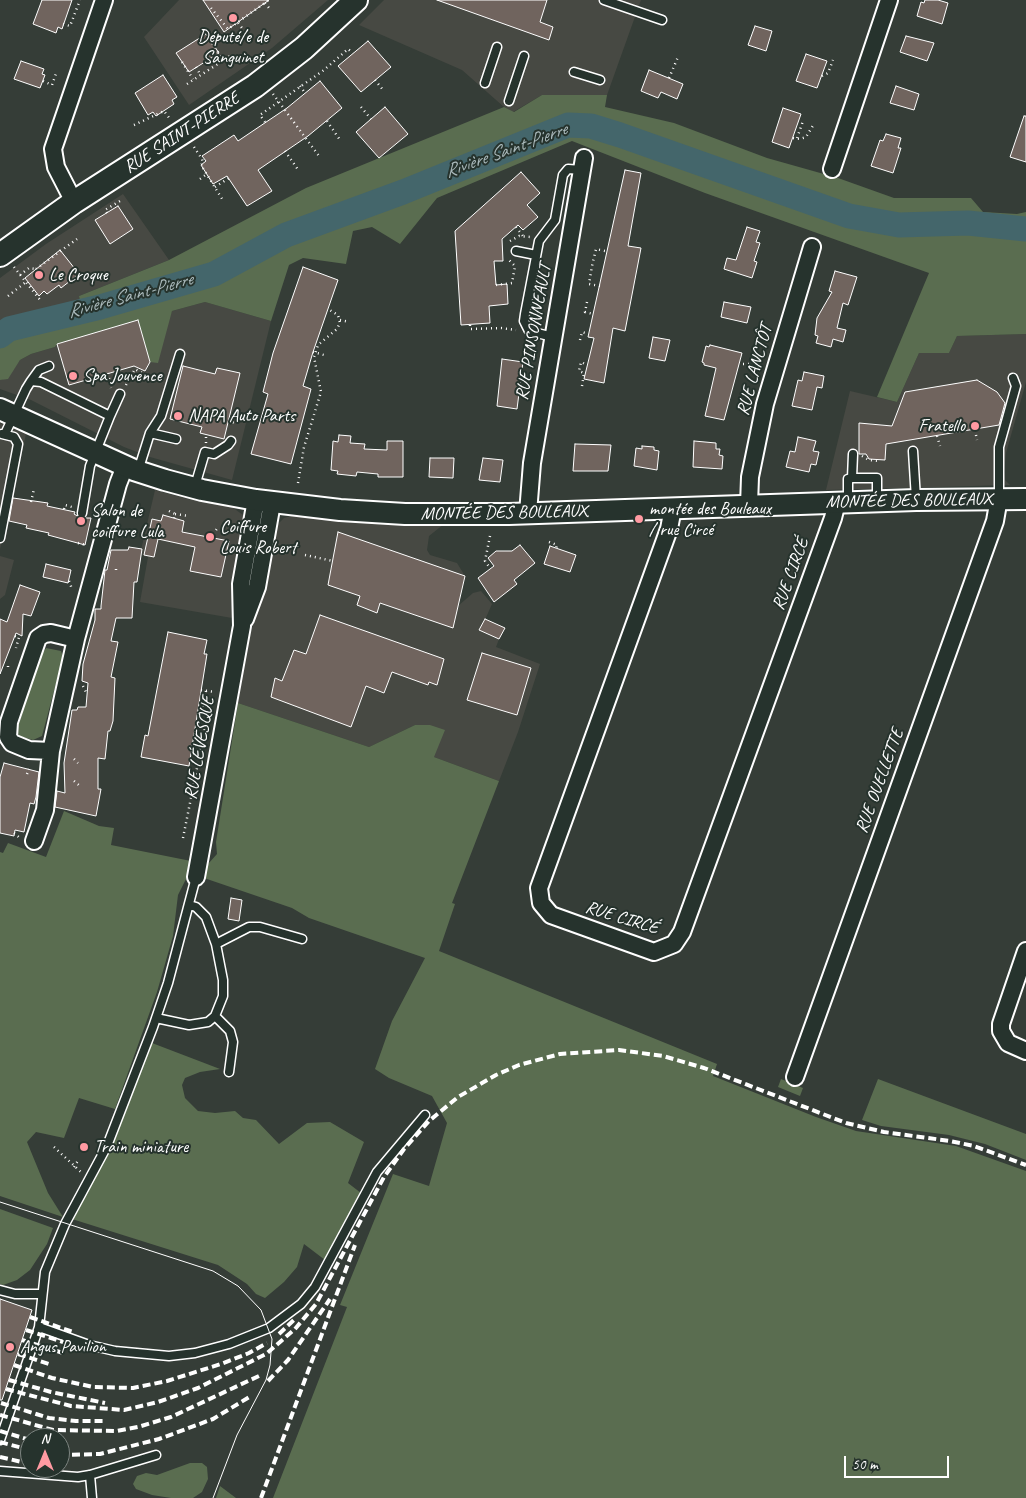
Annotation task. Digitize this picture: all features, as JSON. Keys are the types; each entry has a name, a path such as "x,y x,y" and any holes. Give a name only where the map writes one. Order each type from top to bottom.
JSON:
{"main road":[{"name":"RUE SAINT-PIERRE","path":"6,260 74,202 255,86 319,35 356,0"}],"street":[{"path":"74,202 56,167 53,149 104,0"},
{"path":"832,169 889,0"},
{"name":"RUE PINSONNEAULT","path":"528,513 532,463 583,164"},
{"name":"RUE LANCTÔT","path":"749,505 750,478 765,404 812,247"},
{"name":"MONTÉE DES BOULEAUX","path":"7,412 131,468 194,488 264,502 377,513 528,513 877,501 1026,499"},
{"path":"28,840 47,797 51,751 76,639 118,484 131,468"},
{"name":"RUE OUELLETTE","path":"795,1077 992,530 999,498"},
{"name":"RUE LÉVESQUE","path":"196,877 242,626 257,587 264,502"},
{"name":"RUE CIRCÉ","path":"673,508 668,529 538,888 541,903 551,915 654,952 674,944 682,932 833,518 842,502"},
{"path":"51,751 30,750 12,743 8,737 9,722 38,638 44,634 51,633 76,639"},
{"path":"1026,951 1001,1024 1001,1032 1008,1043 1026,1051"}],"lane":[{"path":"604,0 662,20"},
{"path":"485,83 497,47"},
{"path":"509,101 524,56"},
{"path":"574,72 600,80"},
{"path":"553,337 532,333 524,321 540,237 555,220 563,175 568,169 583,164"},
{"path":"516,251 536,255"},
{"path":"131,468 161,416 180,354"},
{"path":"0,538 18,444 17,438 2,434 7,412 39,370 49,366"},
{"path":"999,498 999,448 1016,386 1013,378"},
{"path":"31,381 41,382 110,416"},
{"path":"82,513 90,466 120,394"},
{"path":"150,433 176,439"},
{"path":"194,488 205,452 214,454 231,441"},
{"path":"913,451 916,500"},
{"path":"852,478 855,454"},
{"path":"842,502 848,479 852,478 877,478 877,501"},
{"path":"0,1440 39,1327 45,1272 90,1177 107,1146 156,1018 196,877"},
{"path":"156,1018 197,1025 208,1022 215,1016 223,996 224,980 216,944 206,917 196,907 189,904"},
{"path":"216,944 249,927 260,927 302,939"},
{"path":"215,1016 230,1030 234,1042 229,1072"},
{"path":"39,1327 89,1345 115,1351 169,1356 229,1344 269,1328 301,1304 315,1287 377,1172 425,1115"},
{"path":"0,1290 15,1294 42,1294"},
{"path":"0,1471 62,1477 90,1475 156,1454"},
{"path":"90,1475 92,1498"}],"path":[{"path":"64,24 70,26 80,0"},
{"path":"211,8 228,30 269,0"},
{"path":"266,3 269,8"},
{"path":"238,22 242,28"},
{"path":"212,42 224,60"},
{"path":"265,122 260,115 348,49 353,53"},
{"path":"187,84 230,56"},
{"path":"669,78 678,57"},
{"path":"210,58 214,66"},
{"path":"822,76 828,73 833,60"},
{"path":"182,62 193,79"},
{"path":"196,68 200,74"},
{"path":"43,81 52,85 57,71"},
{"path":"375,80 383,90"},
{"path":"300,86 305,93"},
{"path":"273,94 319,156"},
{"path":"361,108 371,119"},
{"path":"134,125 154,114 156,116 164,111 170,120"},
{"path":"327,120 340,140"},
{"path":"797,138 803,121"},
{"path":"793,138 806,137 814,124"},
{"path":"194,147 204,163 201,165 224,202"},
{"path":"285,151 299,171"},
{"path":"200,178 207,174"},
{"path":"215,187 229,178"},
{"path":"107,213 105,210 120,201"},
{"path":"516,227 523,236"},
{"path":"20,275 29,268 37,270 77,239"},
{"path":"600,286 589,284 596,249 605,251"},
{"path":"6,260 41,300"},
{"path":"8,296 26,282"},
{"path":"587,302 585,312 592,314"},
{"path":"298,483 304,446 321,392 320,378 314,363 314,352 318,345 337,329 340,320 338,315 328,309"},
{"path":"340,320 349,322"},
{"path":"470,324 470,329 504,328"},
{"path":"580,340 582,332 588,334"},
{"path":"314,352 324,355"},
{"path":"582,386 584,373 579,371 581,362 588,365"},
{"path":"743,364 750,364"},
{"path":"120,394 134,370 138,369 144,374"},
{"path":"108,373 109,378"},
{"path":"228,421 235,422"},
{"path":"975,430 977,440"},
{"path":"937,436 940,446"},
{"path":"855,454 866,456 869,460 879,461"},
{"path":"31,502 34,489"},
{"path":"169,512 189,516"},
{"path":"213,534 219,526"},
{"path":"490,536 485,561 490,568"},
{"path":"549,542 557,545 556,548"},
{"path":"305,555 333,561"},
{"path":"69,581 72,588"},
{"path":"15,636 19,638 16,648"},
{"path":"83,686 87,694"},
{"path":"183,838 208,711 210,703 218,693 201,690"},
{"path":"206,691 203,710 226,714"},
{"path":"74,759 78,763"},
{"path":"27,774 30,769"},
{"path":"74,781 80,786"},
{"path":"14,833 28,840"},
{"path":"54,1147 74,1167 90,1177"},
{"path":"74,1167 79,1159"}],"shaded area":[{"path":"179,0 328,0 272,48 189,105 144,37"},
{"path":"384,0 641,0 607,95 542,95 513,112 504,107 462,70 359,25"},
{"path":"123,194 169,260 79,296 82,305 0,327 0,278 46,244"},
{"path":"205,302 271,321 232,480 150,457 124,447 31,400 0,389 0,380 7,378 20,360 31,354 55,347 57,344 138,320 150,361 172,311"},
{"path":"1026,334 1026,382 1006,453 1005,480 1010,485 826,490 850,391 897,402 919,353 949,353 957,336"},
{"path":"0,423 26,434 0,549"},
{"path":"155,490 188,499 232,507 243,515 246,521 232,618 140,602 148,557 143,556 141,550"},
{"path":"291,516 381,523 444,524 429,536 427,550 430,555 457,563 465,576 458,606 473,593 481,591 492,604 480,631 499,639 496,647 540,664 518,732 499,781 434,757 430,725 415,725 369,747 238,703 249,639 264,585 275,527 284,518"},
{"path":"0,556 14,560 5,595 0,599"}],"green space":[{"path":"542,95 607,95 605,107 674,123 767,158 838,178 894,198 971,198 983,212 1017,214 1026,212 1026,334 957,336 949,353 919,353 897,402 877,397 929,273 705,193 572,141 437,198 400,244 372,227 353,231 346,264 303,258 289,265 271,321 205,302 172,311 158,363 150,362 138,320 57,344 55,347 31,354 20,360 8,379 0,380 0,327 81,305 79,296 169,260 306,188 504,107 514,112"},
{"path":"46,648 61,651 63,657 42,736 33,740 19,736 17,730 39,659"},
{"path":"238,703 369,747 415,725 430,725 445,730 434,757 499,781 452,903 455,904 439,951 717,1064 713,1076 816,1117 856,1131 956,1146 1026,1171 1026,1498 273,1498 347,1307 340,1305 393,1174 429,1186 447,1123 432,1096 389,1078 375,1069 392,1021 425,958 309,918 292,908 204,878 208,864 217,854 216,842"},
{"path":"64,811 99,826 114,828 111,845 191,861 188,875 178,895 173,936 157,992 115,1109 79,1098 64,1138 36,1132 27,1142 48,1193 63,1217 0,1196 0,852 3,853 8,843 46,857"},
{"path":"152,1043 220,1069 200,1072 185,1078 182,1085 185,1098 198,1111 215,1113 235,1111 243,1118 256,1120 279,1144 307,1123 330,1122 364,1142 348,1183 361,1193 325,1260 304,1244 297,1267 284,1282 265,1298 256,1294 247,1284 218,1265 72,1219 125,1113"},
{"path":"781,1079 803,1088 800,1096 778,1087"},
{"path":"878,1079 1026,1134 1026,1160 985,1144 949,1135 881,1126 862,1120"},
{"path":"0,1209 53,1228 47,1244 30,1270 17,1280 3,1285 0,1284"},
{"path":"190,1463 202,1463 207,1467 208,1479 202,1492 193,1498 171,1498 152,1495 136,1489 133,1484 137,1476 146,1473 157,1475"},
{"path":"220,1486 236,1498 216,1498"}],"building":[{"path":"42,0 72,0 62,29 58,27 56,33 33,24"},
{"path":"203,0 269,0 224,32"},
{"path":"437,0 547,0 540,22 553,27 549,40"},
{"path":"925,0 938,0 948,3 942,24 917,16 921,2 924,3"},
{"path":"755,26 772,31 766,51 748,45"},
{"path":"206,34 219,53 189,72 176,53"},
{"path":"906,36 934,43 927,61 900,52"},
{"path":"368,41 391,67 361,92 338,66"},
{"path":"806,54 827,61 817,88 796,81"},
{"path":"21,61 44,69 42,74 45,75 40,88 14,79"},
{"path":"649,70 683,84 677,99 661,92 658,98 641,91"},
{"path":"163,75 177,97 172,100 174,104 156,116 153,112 148,115 135,93"},
{"path":"320,81 342,108 308,136 258,170 272,191 247,206 227,176 213,184 201,165 206,161 202,156 234,135 238,141 287,108"},
{"path":"896,86 919,94 914,110 890,103"},
{"path":"385,107 408,134 379,158 356,132"},
{"path":"783,108 801,114 789,148 772,142"},
{"path":"1024,116 1026,116 1026,162 1010,157"},
{"path":"886,134 901,138 898,148 901,148 893,173 871,166 880,140 883,141"},
{"path":"625,170 641,173 628,246 641,248 625,331 613,328 604,383 584,379 594,338 588,337"},
{"path":"521,172 540,193 527,205 538,217 523,230 518,225 502,239 503,261 494,261 496,285 507,284 508,304 489,306 490,323 461,325 455,231"},
{"path":"118,206 133,229 110,244 95,220"},
{"path":"747,227 760,231 756,242 760,243 754,261 757,262 752,278 724,269 727,258 736,260"},
{"path":"60,250 79,274 61,288 59,285 47,294 44,291 39,296 25,278"},
{"path":"303,267 338,280 303,386 311,389 291,464 251,454 268,394 263,392 273,353"},
{"path":"835,271 857,277 848,305 843,303 837,328 846,330 843,342 833,339 831,347 816,343 818,336 815,335 817,318 832,292 829,291"},
{"path":"724,302 751,307 747,323 721,317"},
{"path":"138,320 150,362 145,371 134,366 69,385 57,344"},
{"path":"653,337 670,340 665,361 649,358"},
{"path":"710,345 742,353 724,420 705,416 716,368 704,365 702,362 706,346 709,347"},
{"path":"502,359 523,362 517,409 497,406"},
{"path":"183,366 215,374 217,368 240,373 224,439 200,433 202,427 170,419"},
{"path":"804,372 824,376 822,388 817,387 812,410 792,406 798,380 802,381"},
{"path":"977,380 997,392 1005,403 999,425 886,444 885,460 869,459 866,454 859,454 859,423 892,426 905,392"},
{"path":"339,435 351,436 350,443 365,444 364,449 387,450 387,441 403,441 403,477 378,477 378,474 357,472 356,476 337,474 338,471 331,470 333,441 338,442"},
{"path":"798,437 816,441 813,451 819,452 816,465 811,464 809,472 786,467 790,451 795,452"},
{"path":"694,441 716,443 716,449 720,449 719,455 723,456 722,469 693,467"},
{"path":"575,444 611,445 608,471 573,471"},
{"path":"642,446 654,447 654,450 659,451 657,470 634,466 636,448 642,449"},
{"path":"430,458 454,458 453,478 429,477"},
{"path":"483,458 503,460 500,482 479,480"},
{"path":"13,498 48,503 47,506 75,512 74,514 81,518 91,518 85,545 48,535 49,533 26,528 27,525 9,521"},
{"path":"163,515 184,521 182,532 229,541 221,577 190,571 195,547 158,539 154,557 144,555 152,519 161,521"},
{"path":"338,532 465,576 453,628 380,603 377,613 357,605 360,596 328,585"},
{"path":"520,545 535,563 514,580 517,584 494,602 478,578 494,566 488,558 496,551 512,551"},
{"path":"550,546 576,555 570,572 544,564"},
{"path":"129,547 142,549 137,582 134,582 132,618 116,618 111,641 118,642 111,677 115,678 113,721 110,731 108,731 105,759 98,758 98,789 101,789 96,816 55,807 57,791 65,793 64,763 72,710 77,710 78,707 86,707 88,683 82,681 83,664 95,620 95,609 101,609 105,570 107,570 111,550 128,550"},
{"path":"46,564 71,570 68,583 43,577"},
{"path":"20,585 40,592 31,616 23,614 22,636 16,633 0,674 0,619 7,622"},
{"path":"320,615 444,659 437,685 429,682 428,685 392,672 384,693 366,686 351,727 271,697 275,678 282,681 294,650 306,654"},
{"path":"485,619 505,628 499,639 479,630"},
{"path":"168,632 207,640 204,654 207,654 189,766 141,757 145,735 148,736"},
{"path":"482,653 531,668 517,715 467,700"},
{"path":"4,763 39,772 36,797 34,804 30,803 24,832 15,830 14,836 0,833 0,777"},
{"path":"231,898 242,900 239,921 228,919"},
{"name":"Angus Pavilion","path":"0,1299 32,1310 2,1400 0,1400"}],"waterway":[{"name":"Rivière Saint-Pierre","path":"0,336 9,329 100,307 214,274 286,235 403,192 568,125 591,126 620,135 849,216 899,225 968,223 1026,229"}],"tram line":[{"path":"0,1202 213,1271 238,1286 261,1310 272,1339 270,1365 266,1380 237,1435 213,1498"}],"railway":[{"path":"6,1389 71,1406 124,1410 158,1402 198,1388 266,1354 295,1329 316,1304 384,1177 404,1149 429,1121 458,1097 496,1075 519,1065 560,1054 619,1050 663,1056 704,1068 846,1123 884,1132 974,1146 1026,1165"},
{"path":"261,1498 355,1245"},
{"path":"268,1381 288,1360 330,1299"},
{"path":"30,1317 73,1332"},
{"path":"279,1334 295,1319"},
{"path":"26,1330 66,1343"},
{"path":"22,1340 63,1353"},
{"path":"14,1365 52,1378 93,1387 133,1388 167,1381 221,1364 249,1353 267,1343"},
{"path":"18,1354 49,1364"},
{"path":"0,1415 53,1430 117,1431 171,1417 261,1375"},
{"path":"9,1380 51,1392 105,1403"},
{"path":"70,1455 100,1454 159,1439 213,1419 251,1396"},
{"path":"1,1403 49,1418 76,1421 105,1421"},
{"path":"0,1431 20,1437"},
{"path":"0,1442 20,1447"},
{"path":"0,1457 20,1462"}],"place":[{"name":"Député/e de Sanguinet","path":"233,18"},
{"name":"Le Croque","path":"39,275"},
{"name":"Spa Jouvence","path":"73,376"},
{"name":"NAPA Auto Parts","path":"178,416"},
{"name":"Fratello","path":"975,426"},
{"name":"montée des Bouleaux / rue Circé","path":"639,519"},
{"name":"Salon de coiffure Lula","path":"81,521"},
{"name":"Coiffure Louis Robert","path":"210,537"},
{"name":"Train miniature","path":"84,1147"},
{"name":"Angus Pavilion","path":"10,1347"}]}
